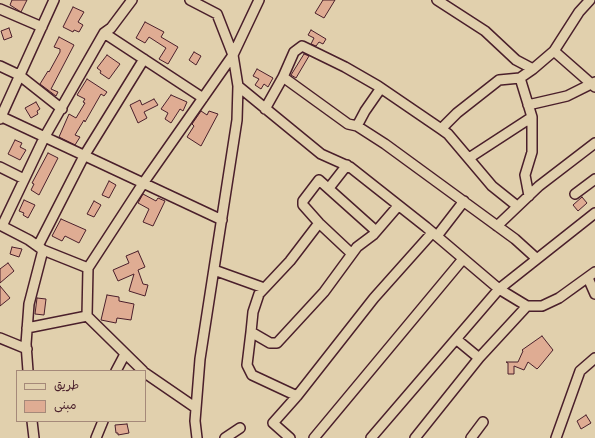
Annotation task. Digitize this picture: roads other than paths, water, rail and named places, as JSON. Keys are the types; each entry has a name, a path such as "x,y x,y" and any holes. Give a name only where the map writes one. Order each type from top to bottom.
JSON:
{"street":[{"path":"54,0 0,117 144,182 222,220"},
{"path":"88,268 40,248 1,225 44,138 62,109 104,33 110,28 132,0"},
{"path":"190,0 217,14 233,55 238,86 237,120 200,358 195,421 197,438"},
{"path":"142,370 87,316 88,268 144,182 233,55 259,0"},
{"path":"437,0 485,31 516,60 533,69"},
{"path":"440,129 457,113 499,80 520,78 554,51 579,12 590,0"},
{"path":"0,8 42,27"},
{"path":"104,33 203,98"},
{"path":"266,109 294,52 302,46 345,67 381,88 448,134 492,186 517,206"},
{"path":"528,105 567,96 594,85 554,51"},
{"path":"28,370 26,344 29,304 40,248 84,156 144,59"},
{"path":"0,66 20,76 62,109"},
{"path":"283,76 348,124 357,126 385,144 464,201 536,258"},
{"path":"520,78 532,117 532,152 524,175 528,196"},
{"path":"238,86 321,154 347,165 434,234 499,289 527,306 542,306 559,298 592,275 595,294"},
{"path":"357,126 365,111 381,88"},
{"path":"469,158 532,117"},
{"path":"497,226 528,196 565,165 595,143"},
{"path":"329,188 347,165"},
{"path":"0,167 24,179"},
{"path":"575,194 595,179"},
{"path":"352,254 319,224 303,205 303,201 320,180 334,195 376,231"},
{"path":"290,438 273,423 297,396 374,298 464,201"},
{"path":"251,332 270,343 277,343 324,292 357,247 376,231 398,206"},
{"path":"370,438 499,289 536,258 595,213"},
{"path":"297,396 252,375 247,365 253,312 259,294 290,261 319,224"},
{"path":"314,438 463,259"},
{"path":"214,270 264,288"},
{"path":"415,438 479,358 527,306"},
{"path":"27,328 87,316"},
{"path":"0,338 27,349"},
{"path":"456,339 479,358"},
{"path":"117,370 125,354"},
{"path":"556,438 580,371 595,358"},
{"path":"146,373 196,408"},
{"path":"32,422 34,438"},
{"path":"96,438 103,422"},
{"path":"471,438 483,422"},
{"path":"225,438 234,434 240,428"}]}
